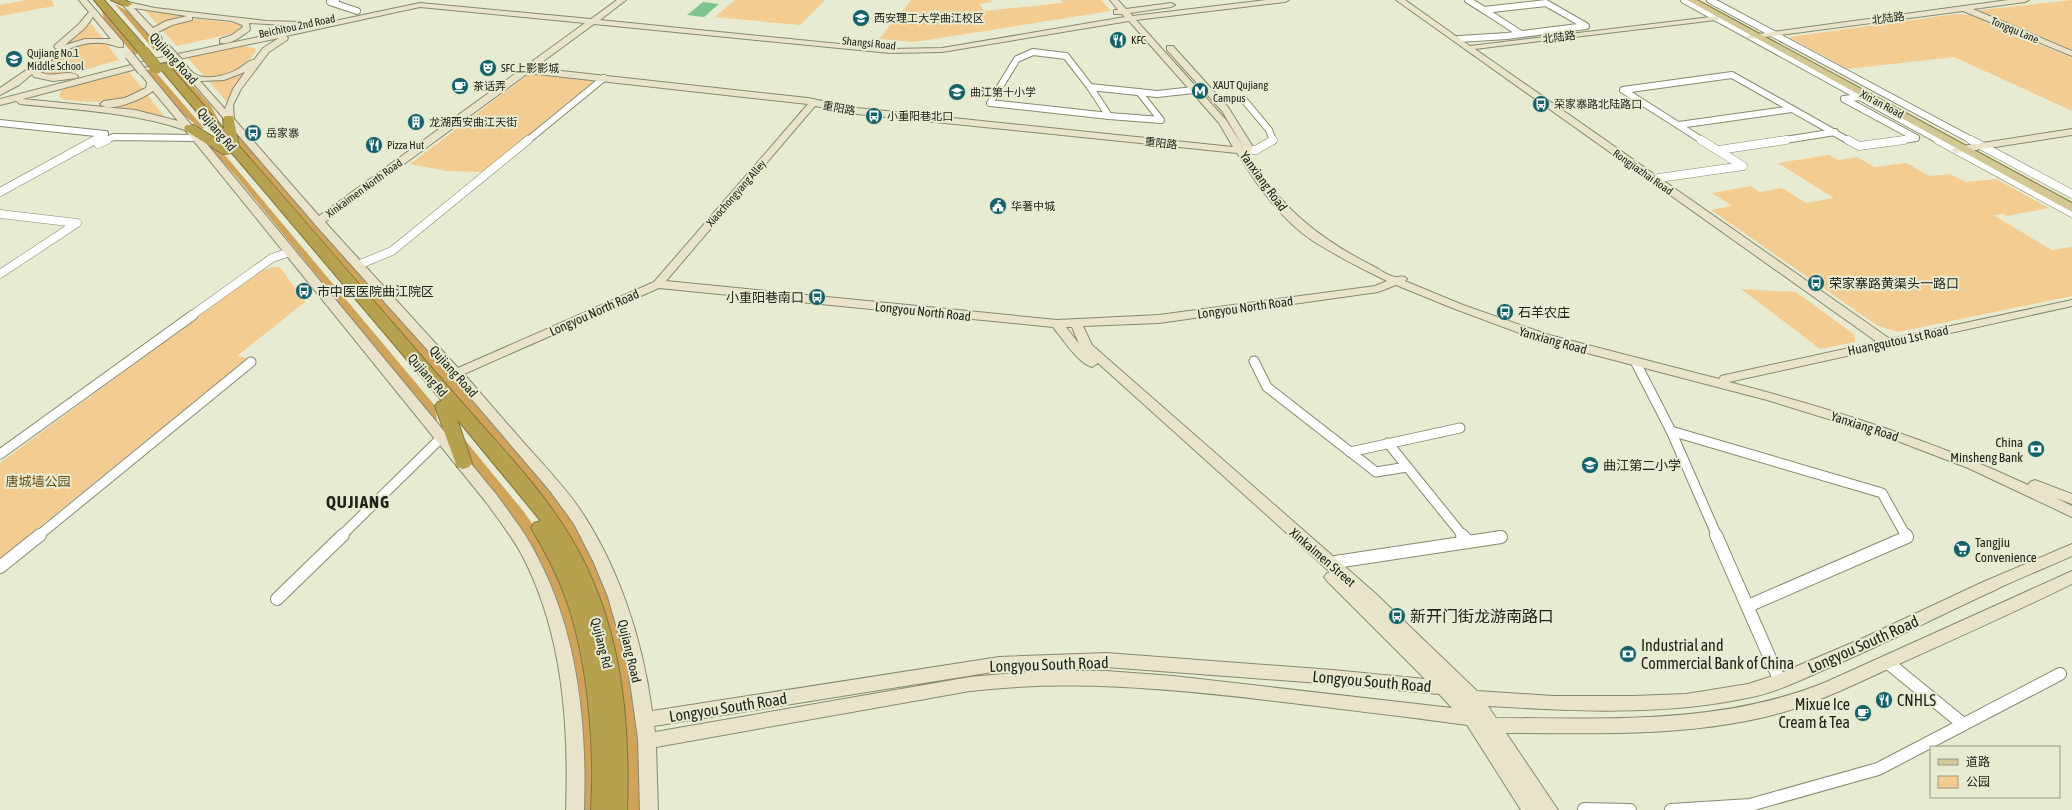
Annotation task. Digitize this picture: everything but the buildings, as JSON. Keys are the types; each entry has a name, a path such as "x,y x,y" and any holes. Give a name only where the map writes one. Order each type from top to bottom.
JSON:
{"highway":[{"path":"93,11 96,7 95,0"},
{"name":"Qujiang Rd","path":"99,0 146,50"},
{"name":"Qujiang Rd","path":"108,0 146,50 158,70 230,149 516,477 560,535 574,562 597,618 610,674 617,774 615,810"},
{"path":"116,0 125,2"},
{"path":"194,133 200,133 230,149 229,118"},
{"name":"Qujiang Rd","path":"230,149 322,265 444,406 531,513 551,544 579,606 590,642 597,680 605,784 603,810"},
{"path":"444,406 462,463"}],"main road":[{"name":"Xin'an Road","path":"1691,0 1758,33 1973,150 2072,208"},
{"name":"Xin'an Road","path":"1703,0 1758,33"},
{"name":"Xin'an Road","path":"1973,150 2072,199"}],"street":[{"name":"Qujiang Road","path":"83,0 129,55 158,70 190,76 456,373 555,488 586,530 607,572 623,616 631,647 644,720 650,784 649,810"},
{"path":"336,0 330,2 357,11"},
{"path":"448,0 885,51 910,52 942,50 1181,4 1226,0"},
{"name":"Xinkaimen North Road","path":"319,221 622,0"},
{"name":"Yanxiang Road","path":"1114,0 1132,14 1225,109 1235,123 1255,174 1277,202 1304,229 1329,247 1519,330 1636,363 1771,398 1892,434 1973,465 2072,512"},
{"name":"Yanxiang Road","path":"1125,0 1132,14 1246,151"},
{"path":"1132,14 1244,0"},
{"path":"1132,14 1266,0"},
{"path":"1083,17 1285,0"},
{"name":"Rongjiazhai Road","path":"1400,0 1890,342"},
{"name":"Rongjiazhai Road","path":"1404,0 1660,178 1890,342"},
{"path":"1468,0 1520,34"},
{"path":"1684,0 1716,18 1758,33"},
{"path":"1710,0 1758,33 1860,97 2072,194"},
{"name":"北陆路","path":"1758,33 2007,0"},
{"name":"北陆路","path":"1960,7 2025,0"},
{"path":"0,98 68,84 292,24 357,11 422,1 900,45 945,42 1002,31"},
{"path":"0,98 33,84 149,54 302,30 422,1"},
{"name":"Beichitou 2nd Road","path":"0,98 82,76 222,43 422,1"},
{"name":"Qujiang Road","path":"125,2 164,46 158,70 194,133 440,438 491,498 532,558 544,586 556,622 564,654 572,702 576,761 575,810"},
{"path":"125,2 170,12 273,24 318,23"},
{"path":"1459,39 1481,39 1586,26 1546,3 1484,10"},
{"name":"Tongqu Lane","path":"1960,7 2072,54"},
{"path":"0,98 77,31 93,11"},
{"path":"155,36 154,31 165,24 196,17 246,24 246,29 239,39"},
{"name":"北陆路","path":"1473,47 1716,18"},
{"path":"229,118 228,109 233,95 266,50 280,40 318,23"},
{"path":"190,76 200,78 217,78 234,74 247,68 261,48 239,39 222,43"},
{"path":"82,76 40,76 35,71 58,51 74,44 110,40 120,44"},
{"path":"1109,116 1090,87 1066,56 1033,52 1017,59 990,103 1109,116 1161,120 1139,92"},
{"path":"82,76 54,94 54,97 58,100 104,104 121,102 139,96 150,89 158,70"},
{"name":"重阳路","path":"525,70 814,102 857,111 1246,151"},
{"path":"1660,178 1743,166 1623,90 1732,75 1859,146 1916,138 1844,99 1860,97"},
{"path":"358,265 392,251 604,78"},
{"path":"1090,87 1158,94 1194,90"},
{"path":"0,98 135,113 159,118 194,133"},
{"path":"1244,100 1269,130 1273,141 1256,150 1246,151"},
{"name":"Xiaochongyang Alley","path":"658,284 814,102"},
{"path":"1678,125 1792,109"},
{"path":"0,123 105,134 0,192"},
{"path":"1719,150 1834,132"},
{"path":"1973,150 2072,132"},
{"path":"0,197 113,137 194,133"},
{"path":"1973,150 2072,136"},
{"path":"1973,150 2072,213"},
{"path":"0,214 77,223 0,274"},
{"path":"0,219 61,226 7,263 0,265"},
{"path":"0,454 272,258 290,252"},
{"name":"Yanxiang Road","path":"1400,279 1532,327 1850,414 1899,430 1988,463 2072,503"},
{"name":"Longyou North Road","path":"456,373 658,284 1057,324 1160,319 1378,289 1400,279"},
{"name":"Huangqutou 1st Road","path":"1725,379 2072,303"},
{"name":"Xinkaimen Street","path":"1076,323 1086,347 1385,613 1473,698 1493,725 1549,810"},
{"name":"Xinkaimen Street","path":"1057,324 1078,350 1304,551 1364,607 1444,688 1472,718 1531,810"},
{"path":"1254,361 1267,387 1376,472 1407,467"},
{"path":"0,567 251,362"},
{"path":"1636,363 1671,431 1780,681"},
{"path":"1350,452 1460,428"},
{"path":"1671,431 1882,493 1907,537 1748,606"},
{"path":"277,599 440,438"},
{"path":"1388,443 1468,542"},
{"path":"2034,485 2072,499"},
{"path":"1330,564 1501,537"},
{"name":"Longyou South Road","path":"644,720 999,664 1106,660 1333,677 1444,688 1473,698 1553,703 1633,703 1686,701 1748,691 1780,681 1867,644 1988,586 2072,550"},
{"name":"Longyou South Road","path":"646,741 970,684 1008,678 1050,677 1139,679 1472,718 1493,725 1637,726 1728,717 1798,701 2012,606 2072,577"},
{"path":"1887,662 1963,724"},
{"path":"1671,810 1750,806 1878,769 2060,674"},
{"path":"1584,809 1630,810"}],"green space":[{"path":"27,0 52,0 54,6 0,16 0,5"},
{"path":"735,0 825,0 800,25 715,17"},
{"path":"911,0 991,0 992,2 979,4 984,11 1062,3 1061,0 1101,0 1111,11 915,42 879,39"},
{"path":"2072,0 2072,51 1981,14 1980,10"},
{"path":"144,9 199,16 159,26"},
{"path":"1956,14 1970,15 2072,58 2072,111 1954,57 1848,69 1789,37"},
{"path":"198,19 237,23 243,27 235,33 177,46 161,29 186,20"},
{"path":"89,21 103,39 89,40 57,50"},
{"path":"93,42 106,43 119,60 67,74 48,75 41,72 44,66 56,56 63,52"},
{"path":"242,46 255,48 256,51 240,68 219,76 204,76 187,57"},
{"path":"248,68 227,102 207,79"},
{"path":"128,71 145,91 128,98 103,102 68,100 59,97 61,91 66,87"},
{"path":"529,74 594,81 483,172 447,171 410,164"},
{"path":"147,95 166,118 149,114 97,107"},
{"path":"1829,155 1838,160 1857,157 1874,167 1906,163 1929,176 1950,174 1966,182 1996,179 2049,208 2007,216 2003,214 1993,215 2052,250 2072,247 2072,296 1898,332 1878,326 1711,210 1732,206 1712,193 1751,186 1760,192 1782,188 1806,203 1834,198 1778,163"},
{"name":"唐城墙公园","path":"272,267 280,267 305,302 237,356 248,358 0,559 0,463 259,272"},
{"path":"1741,289 1796,292 1855,335 1855,342 1820,349"}],"shaded area":[{"path":"703,2 719,4 704,17 687,15"},
{"path":"115,4 129,12 161,48 154,50"},
{"path":"100,7 140,53 134,55 105,21"},
{"path":"174,64 211,106 220,123 218,124 167,65"},
{"path":"153,69 204,128 201,129 180,112 146,70"},
{"path":"235,131 551,491 583,537 601,575 613,607 630,673 639,742 640,810 626,810 587,575 241,150"},
{"path":"202,139 220,150 230,161 436,407 437,423 235,175"},
{"path":"460,434 524,512 540,535 564,585 592,688 595,810 581,810 582,736 528,540 513,518 467,461"}],"place":[{"name":"西安理工大学曲江校区","path":"861,18"},
{"name":"KFC","path":"1118,40"},
{"name":"Qujiang No.1 Middle School","path":"14,59"},
{"name":"SFC上影影城","path":"488,68"},
{"name":"茶话弄","path":"460,86"},
{"name":"XAUT Qujiang Campus","path":"1200,91"},
{"name":"曲江第十小学","path":"957,92"},
{"name":"荣家寨路北陆路口","path":"1541,104"},
{"name":"小重阳巷北口","path":"874,116"},
{"name":"龙湖西安曲江天街","path":"416,122"},
{"name":"岳家寨","path":"253,133"},
{"name":"Pizza Hut","path":"374,145"},
{"name":"华著中城","path":"998,206"},
{"name":"荣家寨路黄渠头一路口","path":"1816,283"},
{"name":"市中医医院曲江院区","path":"304,291"},
{"name":"小重阳巷南口","path":"817,297"},
{"name":"石羊农庄","path":"1505,312"},
{"name":"China Minsheng Bank","path":"2036,449"},
{"name":"曲江第二小学","path":"1590,465"},
{"name":"Tangjiu Convenience","path":"1962,549"},
{"name":"新开门街龙游南路口","path":"1397,616"},
{"name":"Industrial and Commercial Bank of China","path":"1628,654"},
{"name":"CNHLS","path":"1884,700"},
{"name":"Mixue Ice Cream & Tea","path":"1863,713"}],"district":[{"name":"QUJIANG","path":"358,502"}]}
